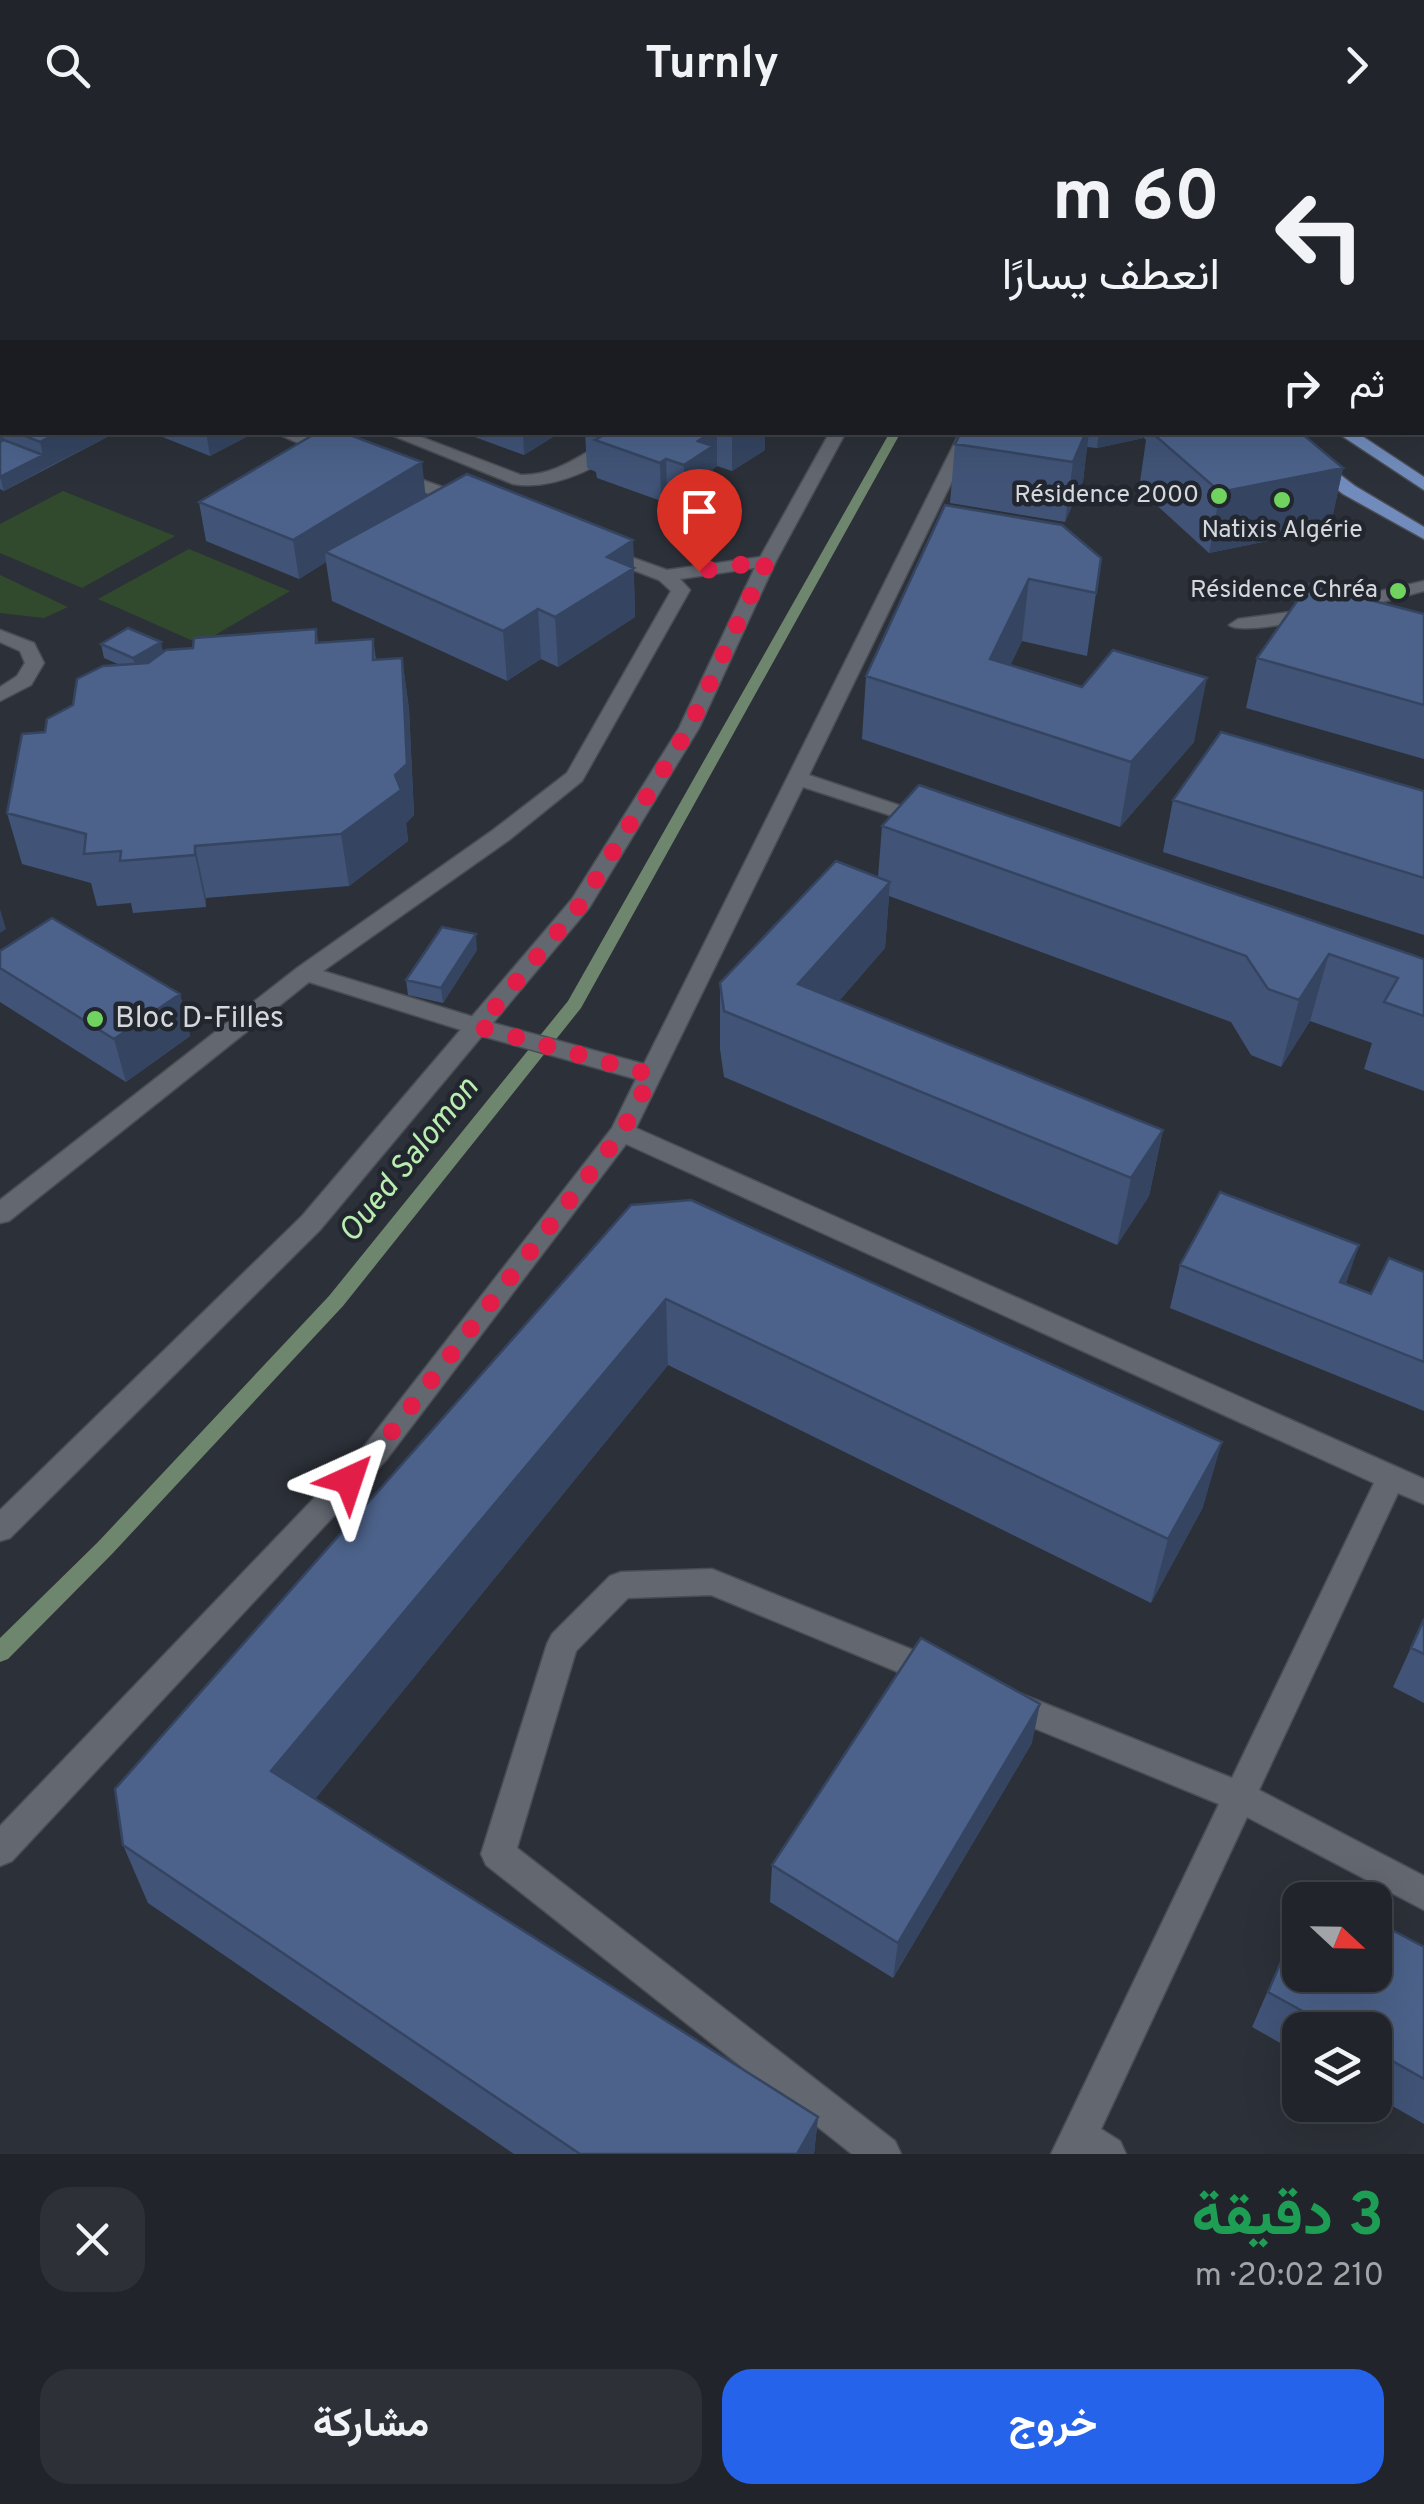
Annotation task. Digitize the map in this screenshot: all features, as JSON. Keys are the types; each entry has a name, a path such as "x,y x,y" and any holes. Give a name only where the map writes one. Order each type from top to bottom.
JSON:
{"main road":[{"path":"1277,435 1349,490 1424,534"},
{"path":"1348,435 1424,486"}],"street":[{"path":"289,435 482,508"},
{"path":"400,435 519,480 538,482 557,479 630,435"},
{"path":"0,1529 310,1223 490,1030 581,904 689,728 767,561 836,435"},
{"path":"0,1850 376,1452 622,1132 967,435"},
{"path":"0,1214 305,973 501,835 575,776 681,590 666,576 592,548"},
{"path":"666,576 767,561"},
{"path":"1238,625 1290,618 1424,586"},
{"path":"0,636 20,641 31,649 36,660 23,683 0,695"},
{"path":"798,778 950,828"},
{"path":"305,973 652,1075"},
{"path":"622,1132 1424,1492"},
{"path":"1085,2148 1239,1796 1391,1477"},
{"path":"882,2154 498,1854 563,1644 621,1585 712,1582 1239,1796 1424,1894"}],"green space":[{"path":"63,491 175,536 82,588 0,553 0,524"},
{"path":"189,549 290,591 200,644 98,599"},
{"path":"0,575 68,607 44,618 0,613"}],"building":[{"path":"22,435 53,435 40,442"},
{"path":"313,435 350,435 422,462 293,540 199,502"},
{"path":"707,435 698,441 713,446 684,465 666,459 660,463 595,440 602,436"},
{"path":"960,435 1085,435 1073,462 955,444"},
{"path":"1154,435 1304,435 1343,468 1220,492"},
{"path":"4,440 43,455 0,477 0,442"},
{"path":"467,474 633,540 607,557 634,568 555,617 538,609 503,631 325,552"},
{"path":"715,502 736,510 724,518 702,511"},
{"path":"945,505 1062,525 1101,558 1096,593 1029,579 990,659 1082,687 1113,650 1207,678 1131,762 866,676"},
{"path":"1309,584 1424,614 1424,705 1257,658"},
{"path":"128,628 161,642 133,658 101,644"},
{"path":"316,629 316,643 373,639 373,660 402,658 407,764 395,775 401,790 341,834 195,846 195,855 120,861 121,851 84,854 86,834 7,813 22,734 45,732 47,719 73,705 77,679 103,666 148,663 166,650 193,648 194,638"},
{"path":"1221,732 1424,791 1424,878 1173,800"},
{"path":"919,785 1424,959 1424,1016 1384,1002 1398,978 1329,954 1299,1000 1268,989 1246,956 882,826"},
{"path":"836,861 890,882 798,984 1163,1130 1131,1178 724,1011 720,983"},
{"path":"52,918 180,994 114,1039 0,968 0,951"},
{"path":"442,927 476,934 441,988 406,980"},
{"path":"1220,1192 1359,1245 1340,1282 1371,1294 1389,1258 1424,1272 1424,1362 1180,1265"},
{"path":"691,1200 1222,1442 1168,1539 666,1299 271,1771 818,2117 797,2154 580,2154 123,1845 115,1789 631,1205"},
{"path":"1424,1619 1424,1654 1411,1648"},
{"path":"921,1638 1040,1704 898,1943 772,1865"},
{"path":"1392,1930 1424,1947 1424,2079 1392,2061 1392,2012 1304,2012 1268,1992 1282,1960 1282,1992 1392,1992"}],"waterway":[{"name":"Oued Salomon","path":"0,1652 105,1548 336,1301 575,1004 894,435"}],"place":[{"name":"Résidence 2000","path":"1219,496"},
{"name":"Natixis Algérie","path":"1282,500"},
{"name":"Résidence Chréa","path":"1398,591"},
{"name":"Bloc D-Filles","path":"95,1019"}],"route":[{"path":"349,1480 376,1452 622,1132 652,1075 479,1027 581,904 689,728 767,561 699,571"}]}
